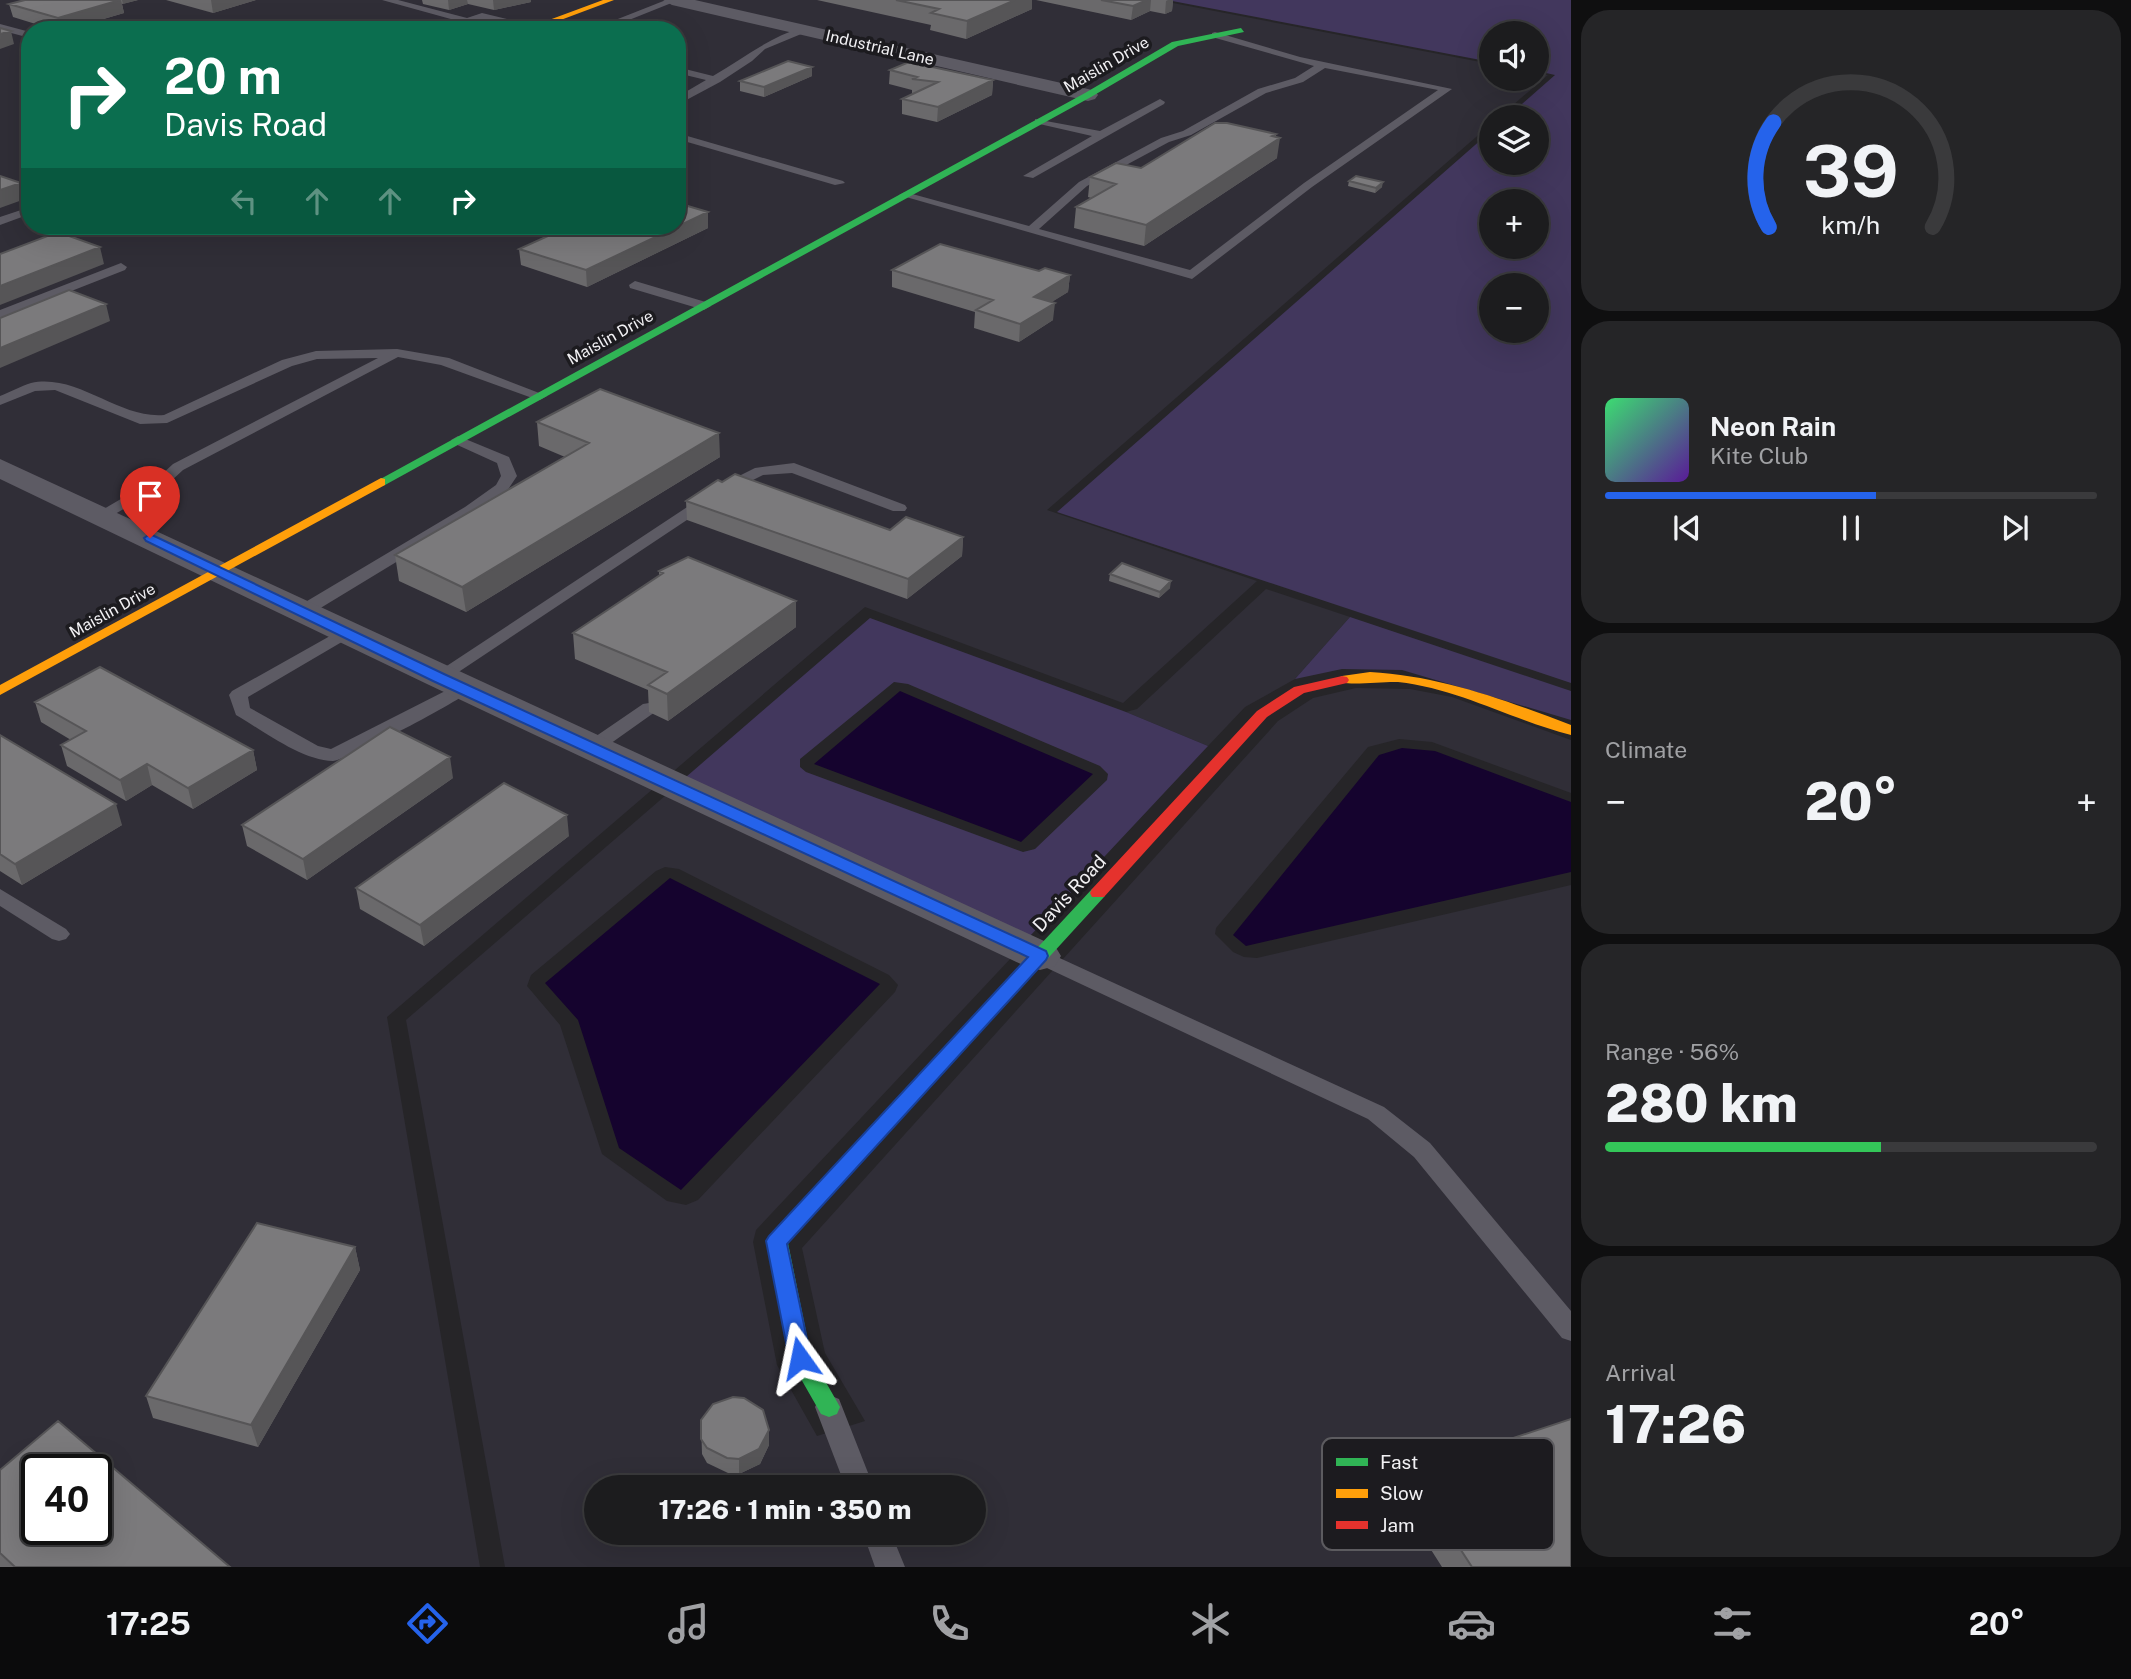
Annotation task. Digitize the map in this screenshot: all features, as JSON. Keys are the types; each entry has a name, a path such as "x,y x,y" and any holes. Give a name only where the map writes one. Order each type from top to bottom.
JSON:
{"street":[{"path":"551,21 610,0"},
{"name":"Industrial Lane","path":"673,0 1088,95"},
{"name":"Maislin Drive","path":"0,691 1088,95 1175,44 1241,30"},
{"path":"0,468 221,570 451,683 1040,956"},
{"name":"Davis Road","path":"829,1407 800,1358 777,1241 1262,714 1299,690 1348,679 1407,679 1455,689 1571,730"}],"lane":[{"path":"387,0 468,21 482,16 502,21"},
{"path":"619,21 673,0"},
{"path":"0,27 21,33"},
{"path":"686,97 749,60 762,47 803,30"},
{"path":"905,195 1192,275 1308,185 1447,89 1325,64 1235,43 1215,35"},
{"path":"1031,229 1083,184 1165,140 1186,133 1262,91 1298,80 1325,64"},
{"path":"686,72 716,80"},
{"path":"1029,176 1160,102"},
{"path":"1040,121 1101,135"},
{"path":"686,139 839,183"},
{"path":"0,221 21,214"},
{"path":"0,315 121,267"},
{"path":"635,285 704,306"},
{"path":"103,516 165,479 178,467 397,353"},
{"path":"0,401 33,387 57,386 145,421 167,419 287,363 316,355 397,353 444,361 540,396"},
{"path":"303,611 471,510 502,488 509,475 504,460 458,440"},
{"path":"346,632 238,695 242,711 312,751 333,755 385,731 724,489 760,471 794,468 899,508"},
{"path":"593,747 649,708"},
{"path":"0,896 59,934"},
{"path":"1040,956 1376,1112 1422,1150 1571,1330"},
{"path":"829,1407 855,1475"},
{"path":"882,1545 890,1567"}],"shaded area":[{"path":"0,0 1157,0 1479,62 1479,91 1529,91 1513,105 1479,105 1479,134 1047,510 1257,581 1123,703 865,607 387,1017 480,1567 0,1567"},
{"path":"1167,0 1571,0 1571,683 1057,512 1479,142 1479,175 1549,175 1549,105 1521,105 1537,91 1549,91 1549,80 1555,75 1549,74 1549,21 1479,21 1479,60"},
{"path":"1266,589 1350,617 1295,679 1245,707 1208,746 1126,712 1137,709"},
{"path":"1350,617 1571,691 1571,720 1402,670 1342,669 1295,679"},
{"path":"870,618 1126,712 1208,746 1030,936 686,777","holes":["894,682 908,684 1100,766 1108,774 1107,780 1035,849 1023,852 806,772 800,767 800,759"]},
{"path":"1356,688 1410,689 1452,697 1571,740 1571,793 1432,742 1399,739 1368,747 1216,928 1215,934 1233,952 1244,957 1257,958 1571,885 1571,1567 505,1567 406,1020 666,795 1011,958 756,1230 753,1242 777,1365 817,1436 865,1421 825,1353 802,1248 1278,721 1313,698","holes":["665,867 679,869 889,975 898,985 895,992 698,1200 686,1205 667,1201 602,1154 560,1025 527,986 531,975 656,871"]},
{"path":"900,691 1093,774 1021,842 814,764"},
{"path":"1402,748 1435,751 1571,802 1571,872 1246,946 1233,935 1379,755"},
{"path":"670,878 880,984 681,1190 619,1148 578,1020 545,983"}],"building":[{"path":"25,0 120,0 58,18 9,4"},
{"path":"896,0 1015,0 967,21 931,13 939,9"},
{"path":"1101,0 1147,0 1133,6"},
{"path":"0,28 11,31 0,34"},
{"path":"788,61 812,67 764,87 740,81"},
{"path":"909,62 993,80 938,107 902,99 938,82 912,79 917,77 890,70"},
{"path":"1215,123 1227,123 1276,134 1272,136 1280,138 1146,225 1076,207 1116,184 1090,177 1116,163 1141,168"},
{"path":"0,176 21,183 0,190"},
{"path":"1356,176 1383,182 1376,188 1349,181"},
{"path":"686,205 708,212 686,222"},
{"path":"50,235 66,235 100,247 0,286 0,254"},
{"path":"550,235 660,235 586,270 519,249"},
{"path":"940,244 1039,271 1045,268 1070,275 1034,297 1055,303 1020,324 976,310 993,300 892,270"},
{"path":"69,290 106,304 0,348 0,318"},
{"path":"600,389 719,433 462,587 395,555 589,443 537,422"},
{"path":"735,474 890,530 906,517 963,537 908,579 686,501 718,480 722,482"},
{"path":"688,557 796,601 667,694 648,685 667,672 573,633 663,573 659,571"},
{"path":"1122,563 1171,581 1160,592 1110,574"},
{"path":"100,667 253,750 188,788 147,764 120,780 61,745 86,731 35,702"},
{"path":"390,727 450,757 303,859 242,825"},
{"path":"0,735 116,804 15,864 0,854"},
{"path":"504,783 567,815 420,925 356,888"},
{"path":"257,1223 355,1247 251,1425 146,1396"},
{"path":"733,1397 744,1398 763,1410 769,1430 759,1449 739,1459 727,1458 707,1448 701,1439 701,1420 713,1404"},
{"path":"1571,1419 1571,1567 1472,1567 1461,1550 1554,1550 1554,1438 1513,1438"},
{"path":"58,1421 97,1454 21,1454 21,1545 112,1545 112,1467 230,1567 15,1567 0,1553 0,1470"}],"traffic: fast":[{"path":"381,482 1088,95 1175,44 1241,30"},
{"path":"829,1407 800,1358 777,1241 1098,893"}],"traffic: slow":[{"path":"551,21 610,0"},
{"path":"0,691 381,482"},
{"path":"1342,680 1399,678 1428,683 1458,690 1571,730"}],"traffic: jam":[{"path":"1098,893 1262,714 1299,690 1342,680"}],"route":[{"path":"150,538 439,677 1040,956 777,1241 800,1358"}]}
